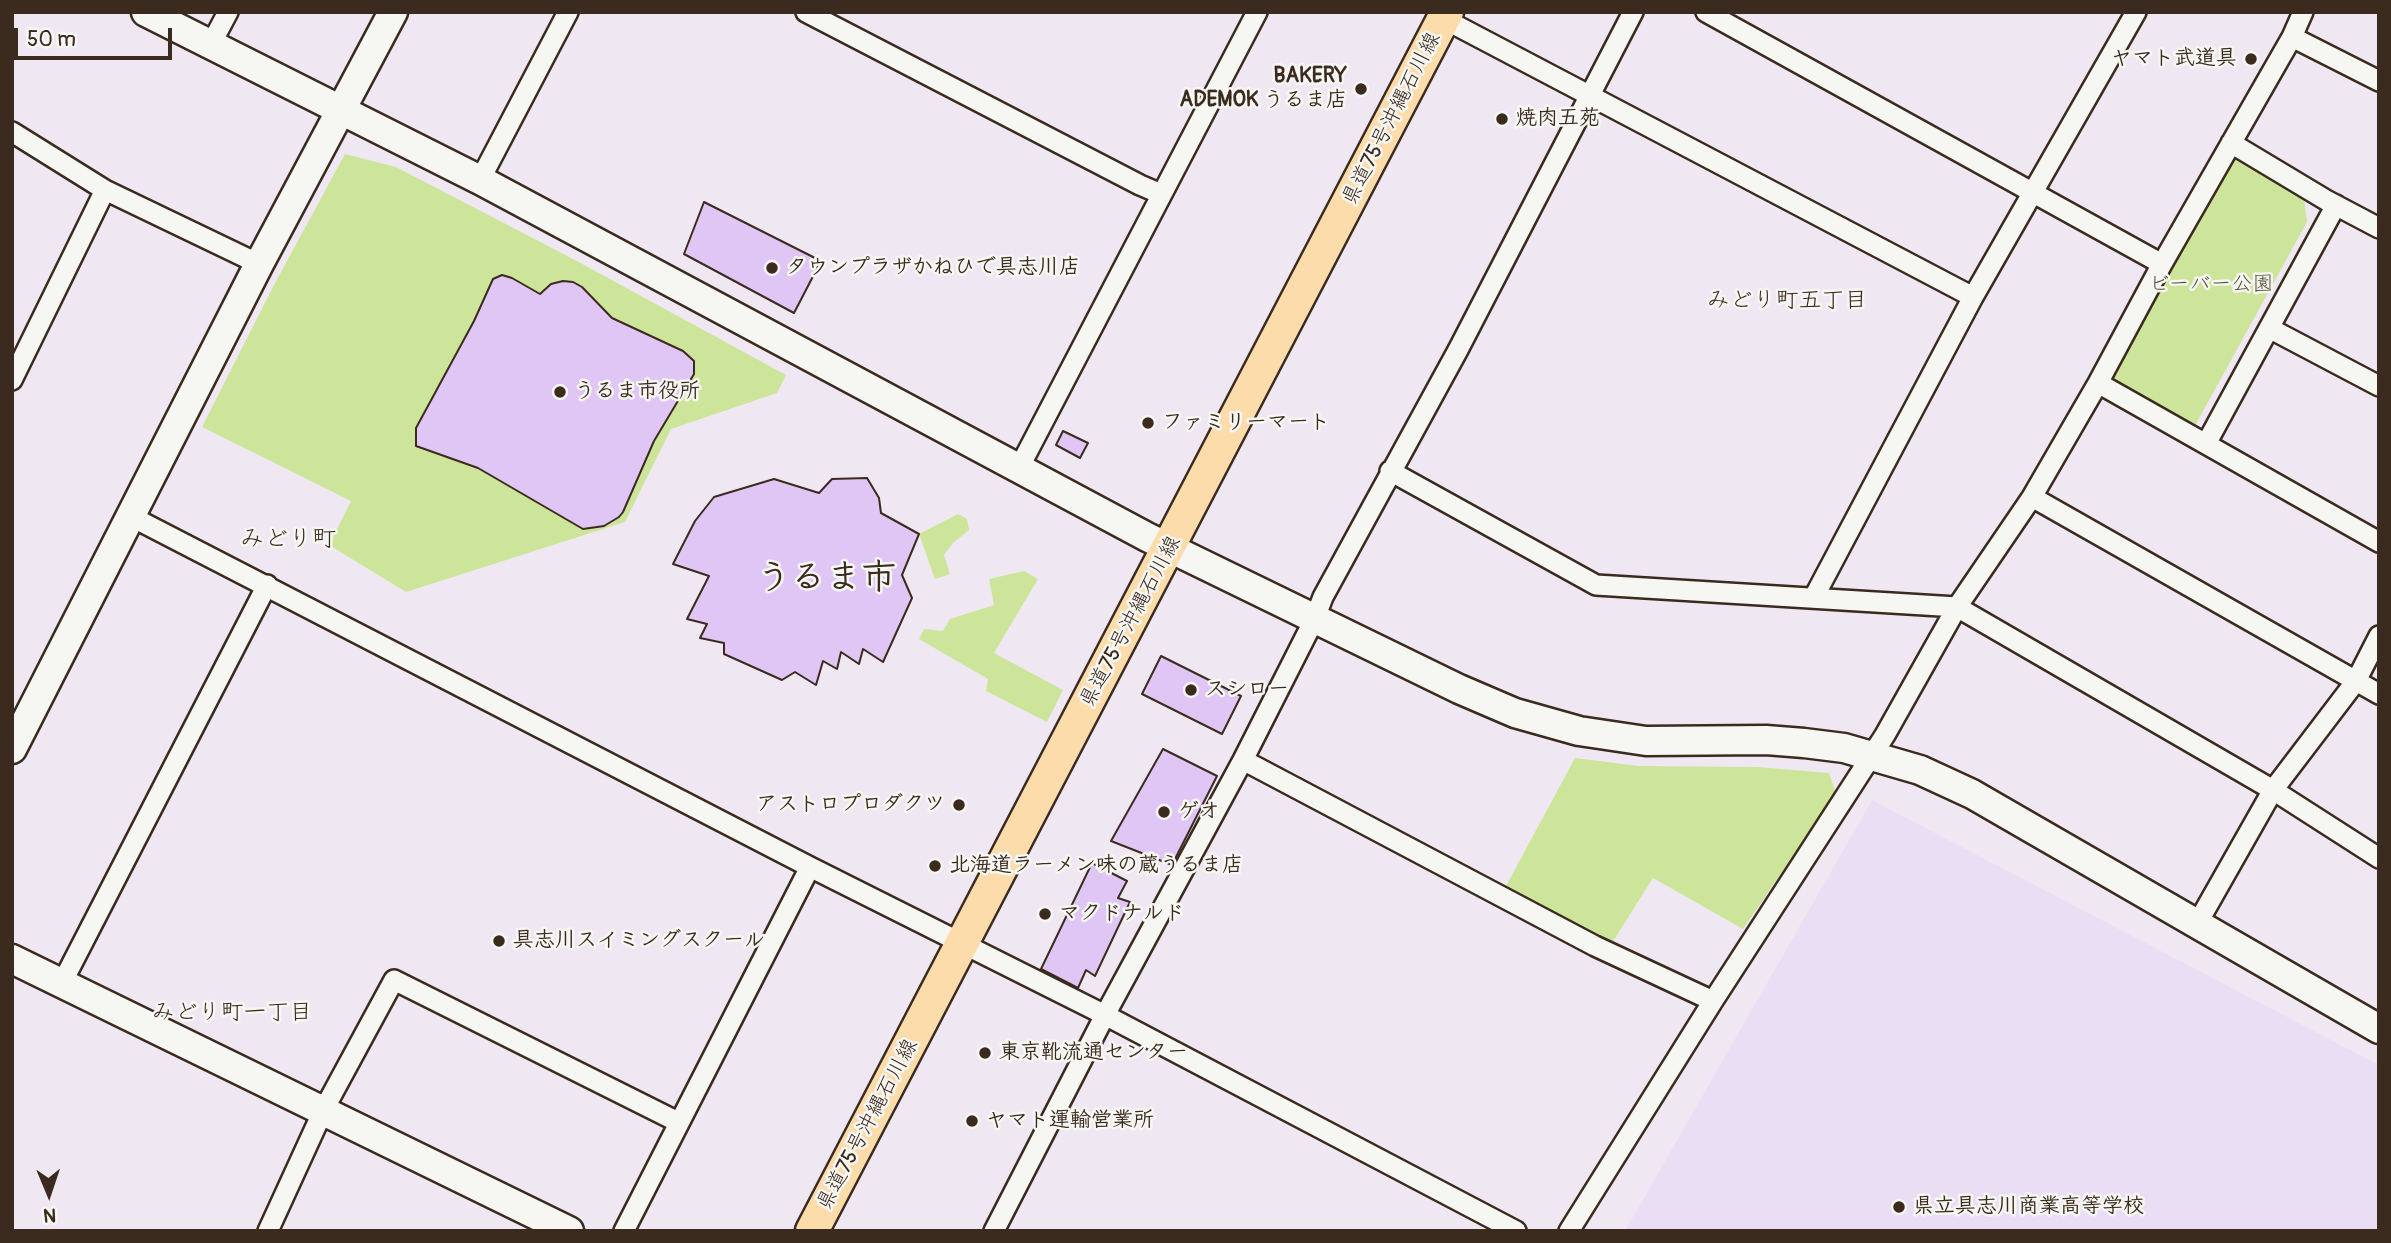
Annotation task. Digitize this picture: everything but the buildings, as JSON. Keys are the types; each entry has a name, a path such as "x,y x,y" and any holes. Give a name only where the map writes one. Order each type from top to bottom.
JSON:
{"main road":[{"name":"県道75号沖縄石川線","path":"812,1231 1445,15"}],"street":[{"path":"146,12 480,180 1170,547 1489,703 1579,731 1647,741 1766,740 1804,743 1872,754 1920,770 1964,790 2379,1029"},
{"path":"210,46 228,12"},
{"path":"12,749 259,264 393,12"},
{"path":"480,180 568,12"},
{"path":"806,12 1127,179 1161,194"},
{"path":"1019,468 1256,12"},
{"path":"994,1231 1105,1015 1243,760 1323,597 1458,350 1633,12"},
{"path":"1706,12 2162,264"},
{"path":"1815,597 1973,297 2136,12"},
{"path":"1569,1231 1872,754 1957,607 2032,497 2292,37 2303,12"},
{"path":"1445,15 1973,297"},
{"path":"2292,37 2379,80"},
{"path":"12,132 106,190 259,264"},
{"path":"2231,143 2379,228"},
{"path":"12,380 106,190"},
{"path":"2206,444 2336,205"},
{"path":"2269,328 2379,386"},
{"path":"2098,383 2379,542"},
{"path":"1390,471 1596,585 1957,607 2273,790 2379,858"},
{"path":"2032,497 2379,694"},
{"path":"132,517 810,867 1105,1015 1516,1231"},
{"path":"62,984 267,586"},
{"path":"2197,924 2273,790 2356,681 2379,636"},
{"path":"1243,760 1595,946 1713,1001"},
{"path":"624,1231 810,867"},
{"path":"12,959 569,1231"},
{"path":"268,1231 323,1111 394,980 678,1122"}],"shaded area":[{"path":"1872,800 2379,1065 2379,1231 1625,1231"}],"green space":[{"name":"ビーバー公園","path":"2225,153 2304,198 2307,222 2190,435 2098,383"},
{"path":"345,154 396,167 575,260 786,375 777,393 671,429 625,522 406,592 329,545 351,501 202,427 275,283"},
{"path":"958,514 967,519 969,530 953,543 944,555 950,574 935,579 919,534"},
{"path":"1024,571 1038,579 994,653 1063,690 1047,722 986,691 988,679 919,639 924,629 943,631 950,619 994,605 989,579"},
{"path":"1575,758 1638,766 1757,767 1829,773 1836,793 1743,929 1653,878 1612,943 1506,886"}],"place":[{"name":"ヤマト武道具","path":"2251,59"},
{"name":"BAKERY ADEMOK うるま店","path":"1361,89"},
{"name":"焼肉五苑","path":"1502,119"},
{"name":"タウンプラザかねひで具志川店","path":"772,268"},
{"name":"うるま市役所","path":"560,392"},
{"name":"ファミリーマート","path":"1148,423"},
{"name":"スシロー","path":"1191,690"},
{"name":"アストロプロダクツ","path":"959,805"},
{"name":"ゲオ","path":"1164,812"},
{"name":"北海道ラーメン味の蔵うるま店","path":"935,866"},
{"name":"マクドナルド","path":"1045,914"},
{"name":"具志川スイミングスクール","path":"499,941"},
{"name":"東京靴流通センター","path":"985,1053"},
{"name":"ヤマト運輸営業所","path":"972,1121"},
{"name":"県立具志川商業高等学校","path":"1899,1207"}],"district":[{"name":"みどり町五丁目","path":"1787,301"},
{"name":"みどり町","path":"288,540"},
{"name":"うるま市","path":"826,579"},
{"name":"みどり町一丁目","path":"232,1013"}]}
